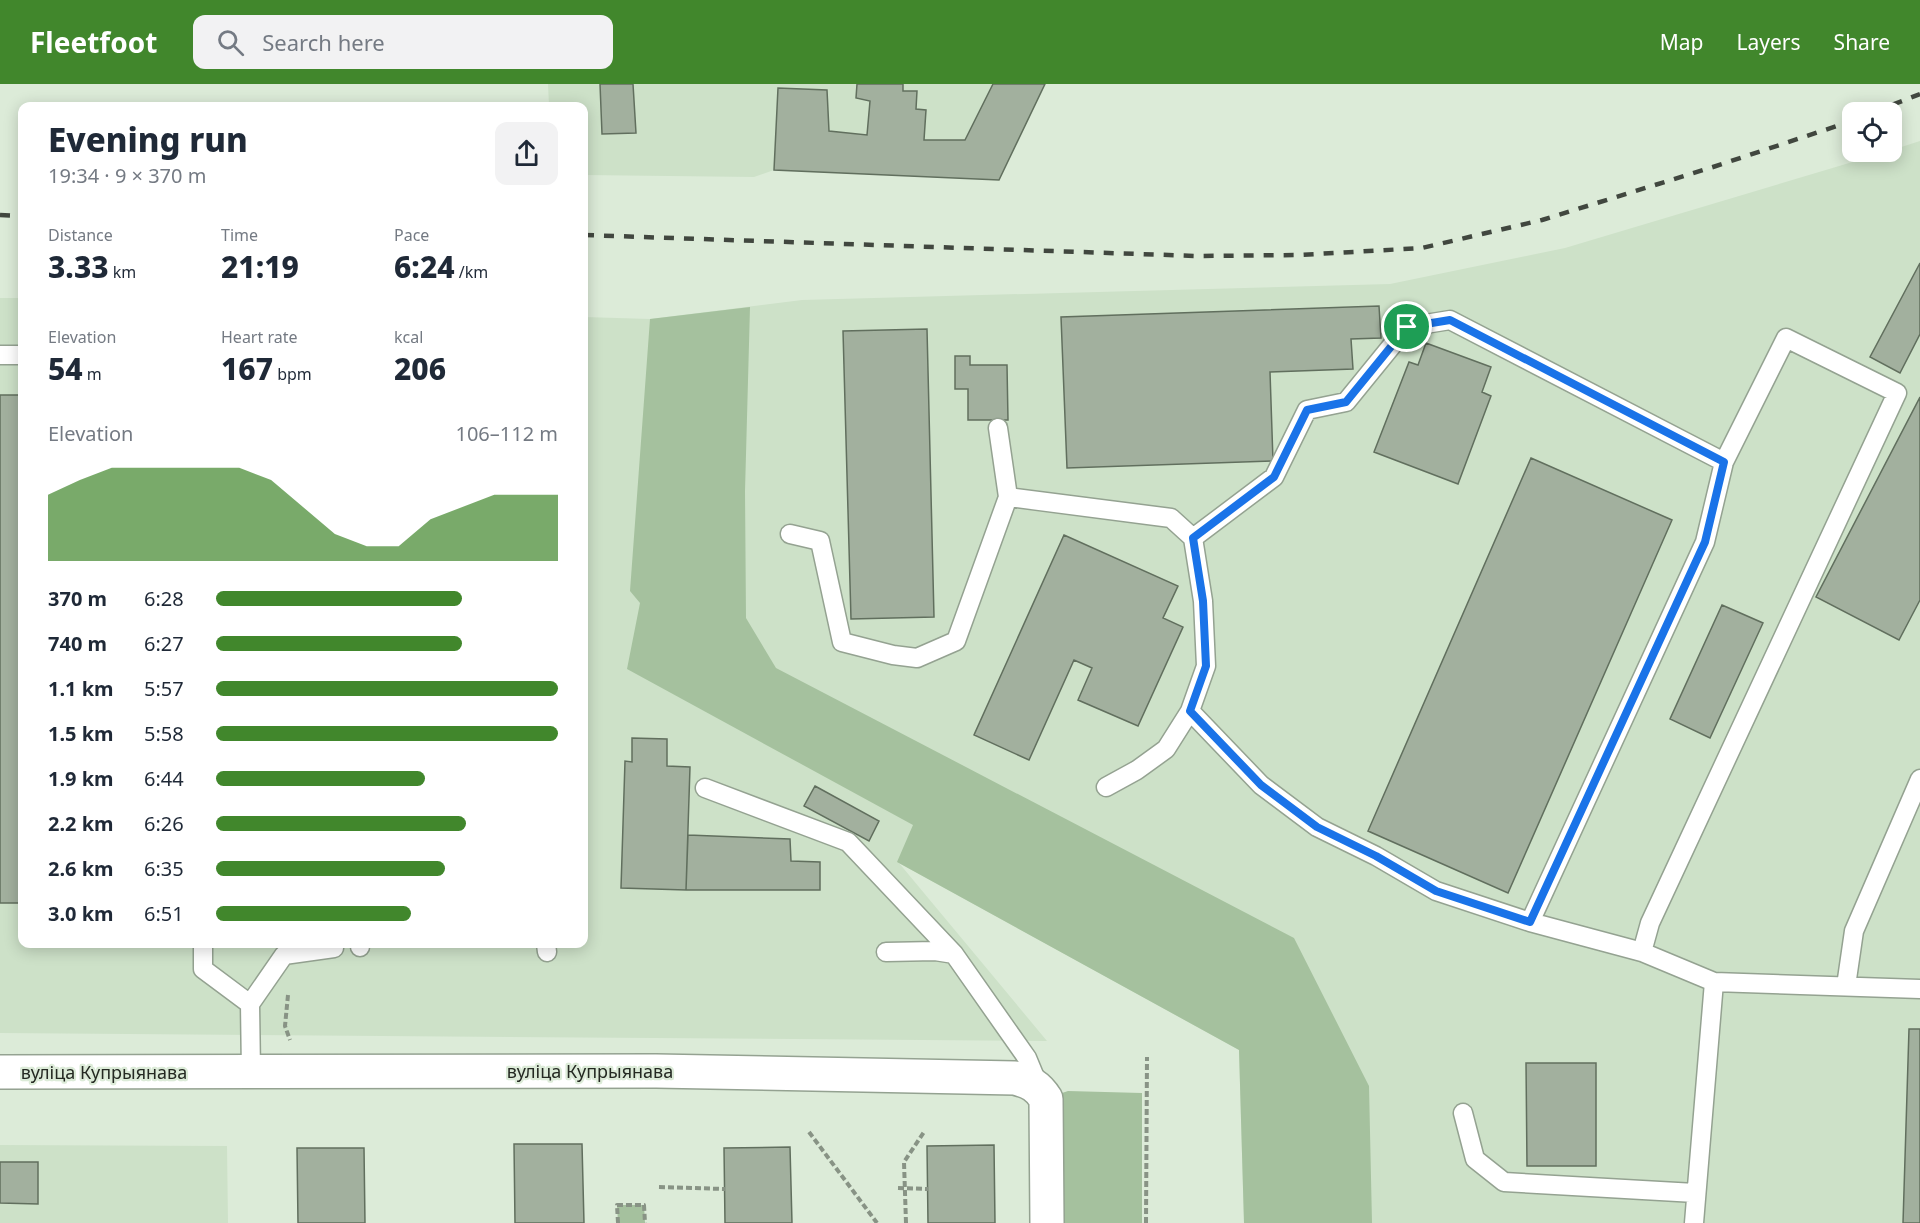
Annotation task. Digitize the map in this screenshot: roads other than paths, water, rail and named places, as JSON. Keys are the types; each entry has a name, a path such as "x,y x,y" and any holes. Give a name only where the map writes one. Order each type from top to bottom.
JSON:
{"street":[{"name":"вуліца Купрыянава","path":"0,1072 656,1071 1015,1078 1039,1087"},
{"path":"1039,1087 1046,1099 1047,1223"}],"lane":[{"path":"1193,538 1274,477 1307,410 1346,402 1407,327 1450,320 1724,462"},
{"path":"1530,922 1705,542 1724,462 1786,338 1897,393 1650,923 1642,952"},
{"path":"0,354 18,355"},
{"path":"790,534 820,541 842,642 893,655 917,658 956,641 1008,497 998,428"},
{"path":"1008,497 1171,518 1193,538 1203,601 1206,666 1190,711 1166,750 1137,770 1106,787"},
{"path":"1190,711 1261,785 1317,827 1376,856 1436,891 1530,922 1642,952 1714,982 1920,989"},
{"path":"1846,986 1854,931 1920,779"},
{"path":"705,788 848,842 954,954 1027,1058 1039,1087"},
{"path":"203,948 203,969 250,1004"},
{"path":"251,1072 250,1004 284,956 334,948"},
{"path":"886,952 935,951 954,954"},
{"path":"1694,1223 1714,982"},
{"path":"1463,1113 1475,1159 1504,1182 1695,1193"}],"railway":[{"path":"1900,102 1920,94"},
{"path":"588,235 1197,256 1299,255 1422,248 1542,220 1842,124"},
{"path":"0,215 18,216"}]}
